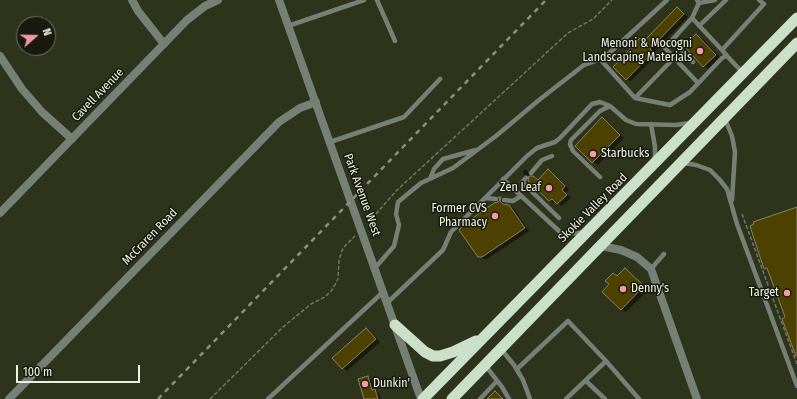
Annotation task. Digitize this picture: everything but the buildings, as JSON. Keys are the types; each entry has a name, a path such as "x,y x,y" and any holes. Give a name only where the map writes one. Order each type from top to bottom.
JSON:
{"highway":[{"name":"Skokie Valley Road","path":"422,399 655,164 797,18"},
{"path":"456,398 485,365 797,43"},
{"path":"395,325 425,352 433,356 440,356 453,352 483,337"}],"street":[{"path":"132,0 138,11 164,44"},
{"name":"Cavell Avenue","path":"0,213 187,20 205,6 218,0"},
{"name":"Park Avenue West","path":"279,0 422,399"},
{"path":"0,56 22,90 42,112 72,139"},
{"name":"McCraren Road","path":"8,399 279,122 300,108 316,102"},
{"path":"601,246 622,250 637,257 651,269 697,399"}],"lane":[{"path":"288,26 364,0"},
{"path":"377,0 395,41"},
{"path":"375,268 394,246 399,225 396,214 398,202 421,183 453,168 496,136 584,65 604,58 668,0"},
{"path":"698,83 665,48 692,18 698,2 715,0"},
{"path":"699,26 726,0"},
{"path":"722,50 764,4 759,0"},
{"path":"692,18 743,73"},
{"path":"672,41 693,62"},
{"path":"600,59 635,98 670,105 690,92 722,58 727,56"},
{"path":"635,98 674,58"},
{"path":"701,70 706,75"},
{"path":"330,142 404,117 440,80"},
{"path":"387,303 443,250 450,232 503,179 537,148 555,142 560,138 592,104 600,102 610,106 626,120 636,124 676,125 696,122"},
{"path":"600,177 573,151 570,144 571,140 600,111 610,106"},
{"path":"725,117 732,136 735,152 732,203"},
{"path":"651,124 655,147 655,164"},
{"path":"430,179 434,168 443,160 477,150"},
{"path":"531,173 542,160 552,156"},
{"path":"681,162 710,170 720,179 727,189 737,224 797,386"},
{"path":"526,178 522,182 559,218"},
{"path":"503,179 560,232 568,234 588,231"},
{"path":"504,200 513,201 521,196"},
{"path":"485,198 496,199"},
{"path":"651,269 664,254"},
{"path":"268,399 383,292"},
{"path":"517,369 568,321 606,361 638,399"},
{"path":"501,349 517,369 530,399"},
{"path":"566,399 606,361"},
{"path":"485,365 508,399"},
{"path":"480,399 497,381"},
{"path":"586,381 605,399"}],"path":[{"path":"742,214 797,364"}],"railway":[{"path":"158,399 546,0"}],"place":[{"name":"Menoni & Mocogni Landscaping Materials","path":"700,51"},
{"name":"Starbucks","path":"593,154"},
{"name":"Zen Leaf","path":"549,188"},
{"name":"Former CVS Pharmacy","path":"495,216"},
{"name":"Denny's","path":"623,289"},
{"name":"Target","path":"787,293"},
{"name":"Dunkin'","path":"365,384"}]}
